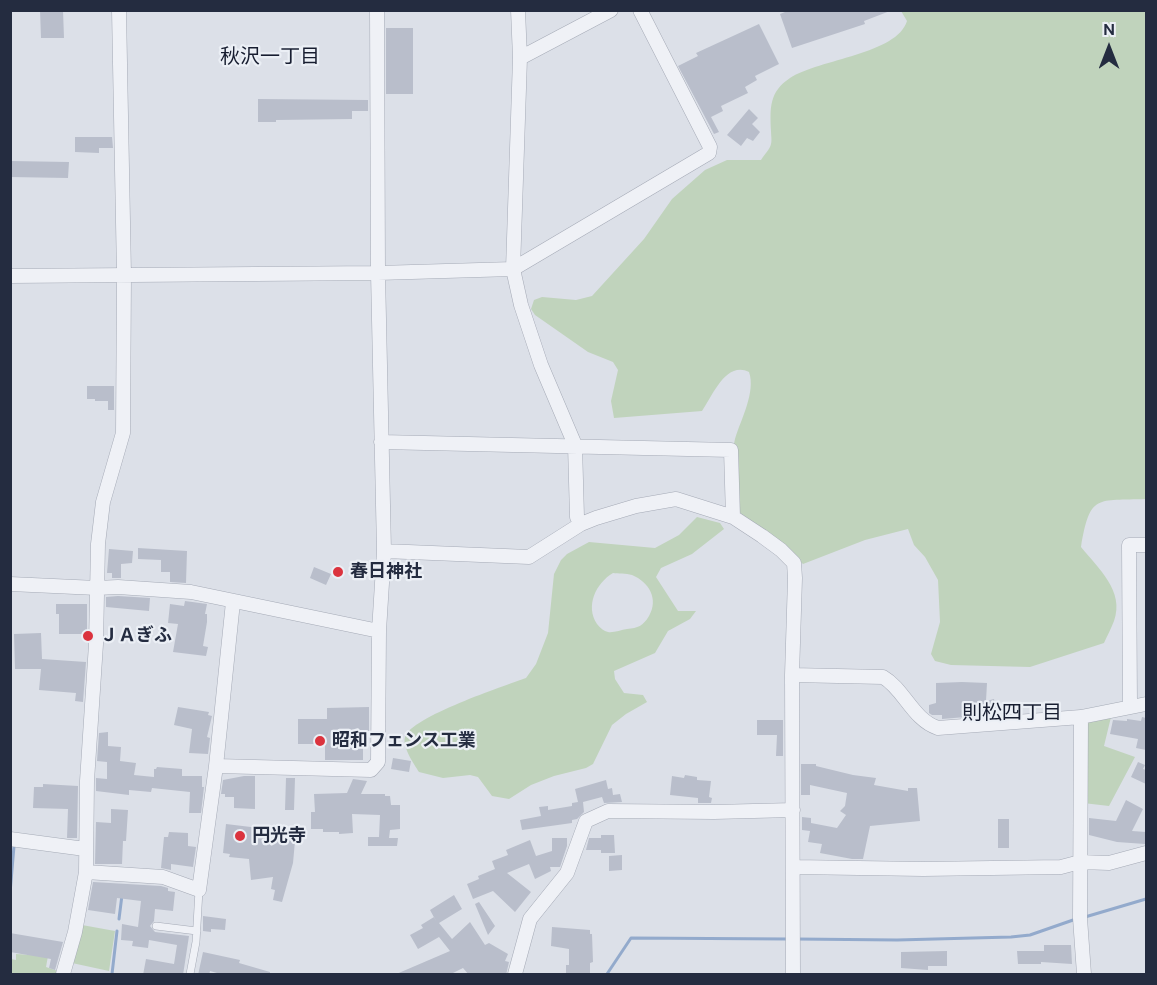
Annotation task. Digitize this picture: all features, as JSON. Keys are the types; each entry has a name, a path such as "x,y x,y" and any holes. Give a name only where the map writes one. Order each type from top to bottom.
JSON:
{"street":[{"path":"63,975 75,932 86,872 87,781 96,644 98,544 103,502 123,434 124,275 119,10"},
{"path":"216,766 374,768 379,756 379,631 384,551 378,273 377,10"},
{"path":"518,10 520,58 513,269 521,305 541,366 575,446 577,518 581,524"},
{"path":"520,58 611,10"},
{"path":"10,276 378,273 513,269 709,153 710,147 640,10"},
{"path":"381,442 731,450 733,517"},
{"path":"384,551 528,556 581,524 596,518 636,506 676,500 733,517 772,543 794,563 793,975"},
{"path":"1130,706 1129,545 1146,545"},
{"path":"10,584 191,592 379,631"},
{"path":"86,872 163,877 199,890 216,766 233,602"},
{"path":"792,675 883,676 924,720 938,728 1081,717 1146,704"},
{"path":"1081,717 1080,918 1084,975"},
{"path":"515,975 530,919 567,873 586,821 613,811 793,810"},
{"path":"10,839 86,849"},
{"path":"794,867 1061,867 1080,862 1109,863 1146,853"}],"lane":[{"path":"190,975 197,931 199,890"},
{"path":"156,926 197,931"}],"green space":[{"path":"901,11 1146,11 1146,499 1106,501 1098,504 1088,517 1084,530 1081,547 1108,581 1116,600 1114,621 1104,643 1030,667 951,665 935,661 931,654 940,622 938,580 925,557 914,545 908,529 865,540 803,564 782,544 740,514 734,445 751,388 749,372 741,370 727,375 702,411 614,418 611,401 618,370 613,362 588,352 535,315 531,309 534,300 542,297 576,300 592,296 644,239 672,199 705,170 727,160 761,160 771,143 772,101 783,83 803,71 856,55 889,41 900,32 907,21"},
{"path":"697,517 720,523 724,529 692,554 661,568 656,577 678,611 696,611 690,619 668,631 655,653 614,671 615,679 624,693 643,695 647,702 612,725 593,764 531,785 509,799 492,796 478,777 470,775 443,778 419,772 405,746 405,737 411,729 423,720 460,703 526,678 536,664 548,633 554,574 567,554 589,542 655,548 679,535","holes":["613,573 632,575 643,582 651,592 652,610 640,626 608,632 597,624 592,610 594,596 597,589"]},
{"path":"1111,717 1104,746 1135,757 1109,806 1083,803 1085,719"},
{"path":"82,925 115,931 109,971 72,963"},
{"path":"16,954 48,956 46,967 58,971 57,974 11,974 11,959 16,960"}],"building":[{"path":"40,10 63,10 64,38 41,38"},
{"path":"790,10 890,11 864,21 865,24 792,48 780,14"},
{"path":"759,24 779,64 755,76 757,80 745,87 748,93 721,106 723,111 711,117 719,132 714,134 678,66 698,56 696,53"},
{"path":"386,28 413,28 413,94 386,94"},
{"path":"258,99 368,100 368,111 352,111 352,119 258,122"},
{"path":"749,109 758,118 752,124 760,132 753,141 747,138 741,146 727,135"},
{"path":"75,137 112,137 113,148 99,148 99,153 75,152"},
{"path":"10,161 69,162 68,178 10,177"},
{"path":"87,386 114,386 114,410 108,410 108,401 87,399"},
{"path":"138,548 187,551 186,583 170,582 170,572 161,572 161,560 138,559"},
{"path":"109,549 133,551 132,563 121,564 121,578 112,578 112,573 107,573"},
{"path":"314,567 331,574 326,585 310,578"},
{"path":"106,597 150,598 149,611 106,607"},
{"path":"185,601 207,604 203,646 208,647 206,656 173,652 178,624 168,623 170,604 184,606"},
{"path":"56,604 87,604 87,634 59,634 59,614 56,614"},
{"path":"41,633 42,659 86,662 83,702 75,701 76,693 39,690 41,669 15,669 14,634"},
{"path":"936,683 987,683 986,701 994,699 996,708 1000,707 1001,714 942,719 942,715 929,713 929,705 936,703"},
{"path":"178,707 209,712 208,715 212,716 207,737 210,738 208,754 189,753 192,729 174,725"},
{"path":"369,707 369,731 363,731 363,760 325,760 325,744 298,744 298,719 327,719 327,708"},
{"path":"1142,717 1146,718 1146,750 1136,748 1138,739 1110,734 1113,720 1141,721"},
{"path":"757,720 783,720 783,756 776,756 777,735 757,735"},
{"path":"108,732 108,746 121,747 120,761 136,763 134,775 154,777 154,769 157,767 182,769 182,776 202,776 202,787 204,787 201,813 189,813 190,792 152,788 151,792 129,790 129,795 96,791 96,778 107,779 107,762 97,761 99,733"},
{"path":"393,758 411,761 409,772 391,769"},
{"path":"1138,762 1145,765 1143,769 1146,770 1146,784 1131,777"},
{"path":"801,764 816,764 816,766 853,775 876,778 874,785 908,791 908,788 917,788 920,821 870,826 863,859 820,853 822,844 808,842 810,831 802,830 802,817 811,818 811,823 837,828 846,815 840,811 845,806 847,793 810,785 810,795 801,795"},
{"path":"685,775 697,777 697,780 711,781 709,797 712,798 711,803 698,803 698,798 670,795 672,776 684,778"},
{"path":"255,776 255,809 234,808 234,797 225,797 225,794 221,794 223,780"},
{"path":"286,778 295,778 294,810 285,810"},
{"path":"353,779 367,781 361,794 385,794 385,796 390,796 391,805 400,805 400,829 390,830 389,838 398,838 397,846 368,846 368,837 379,837 380,815 352,814 353,833 339,834 339,832 323,832 323,829 311,829 311,812 315,812 314,794 347,793"},
{"path":"606,780 608,789 612,788 613,795 620,794 622,802 604,803 602,797 583,802 584,812 577,819 572,820 572,823 522,830 520,820 541,816 539,807 548,806 548,810 572,806 572,803 578,802 575,789"},
{"path":"43,784 78,786 77,838 67,838 68,809 33,808 34,787 43,787"},
{"path":"1126,800 1143,809 1132,831 1146,832 1145,844 1117,842 1089,835 1089,818 1116,821"},
{"path":"111,809 128,810 122,864 95,864 96,822 111,823"},
{"path":"998,819 1009,819 1009,848 998,848"},
{"path":"226,824 259,828 258,837 275,839 276,828 287,829 287,840 295,841 293,863 282,902 273,900 275,890 271,889 273,877 251,880 249,859 229,857 230,854 223,853"},
{"path":"169,832 188,833 188,846 196,847 193,867 171,864 171,870 161,868 164,837 168,837"},
{"path":"601,835 614,835 615,853 586,850 589,838 601,838"},
{"path":"552,838 567,838 567,846 560,867 550,867 551,871 535,879 529,864 507,873 531,892 515,912 493,891 473,899 467,884 479,879 478,876 495,869 492,861 508,855 506,850 530,840 536,856 552,851"},
{"path":"622,855 622,870 609,871 609,856"},
{"path":"93,882 161,886 168,888 168,891 175,892 173,911 155,909 154,921 150,926 155,932 189,936 183,975 143,975 146,959 174,964 177,945 149,940 148,948 132,946 133,941 121,940 122,924 138,927 141,901 117,898 115,914 88,910"},
{"path":"454,895 462,909 439,923 452,939 470,922 485,945 489,943 508,954 505,961 509,962 506,975 469,975 463,968 449,975 394,975 450,951 439,937 418,949 410,935 423,928 421,925 434,917 430,910"},
{"path":"479,902 495,926 488,935 475,904"},
{"path":"203,916 226,919 225,930 203,931"},
{"path":"552,927 590,930 593,962 590,963 590,974 566,974 566,965 569,965 569,949 551,946"},
{"path":"10,933 63,942 55,970 49,968 51,959 10,952"},
{"path":"1044,945 1071,945 1072,964 1041,962 1041,964 1018,964 1017,951 1044,951"},
{"path":"947,951 947,966 928,966 928,970 901,968 901,952"},
{"path":"203,952 240,960 239,963 270,972 270,975 224,975 210,971 209,975 198,975"}],"waterway":[{"path":"10,893 14,846"},
{"path":"119,919 122,895"},
{"path":"1085,917 1146,899"},
{"path":"797,939 897,940 1011,937 1030,935 1076,919"},
{"path":"112,974 117,931"},
{"path":"607,974 631,938 787,939"}],"place":[{"name":"春日神社","path":"338,572"},
{"name":"ＪＡぎふ","path":"88,636"},
{"name":"昭和フェンス工業","path":"320,741"},
{"name":"円光寺","path":"240,836"}],"district":[{"name":"秋沢一丁目","path":"270,58"},
{"name":"則松四丁目","path":"1012,714"}]}
